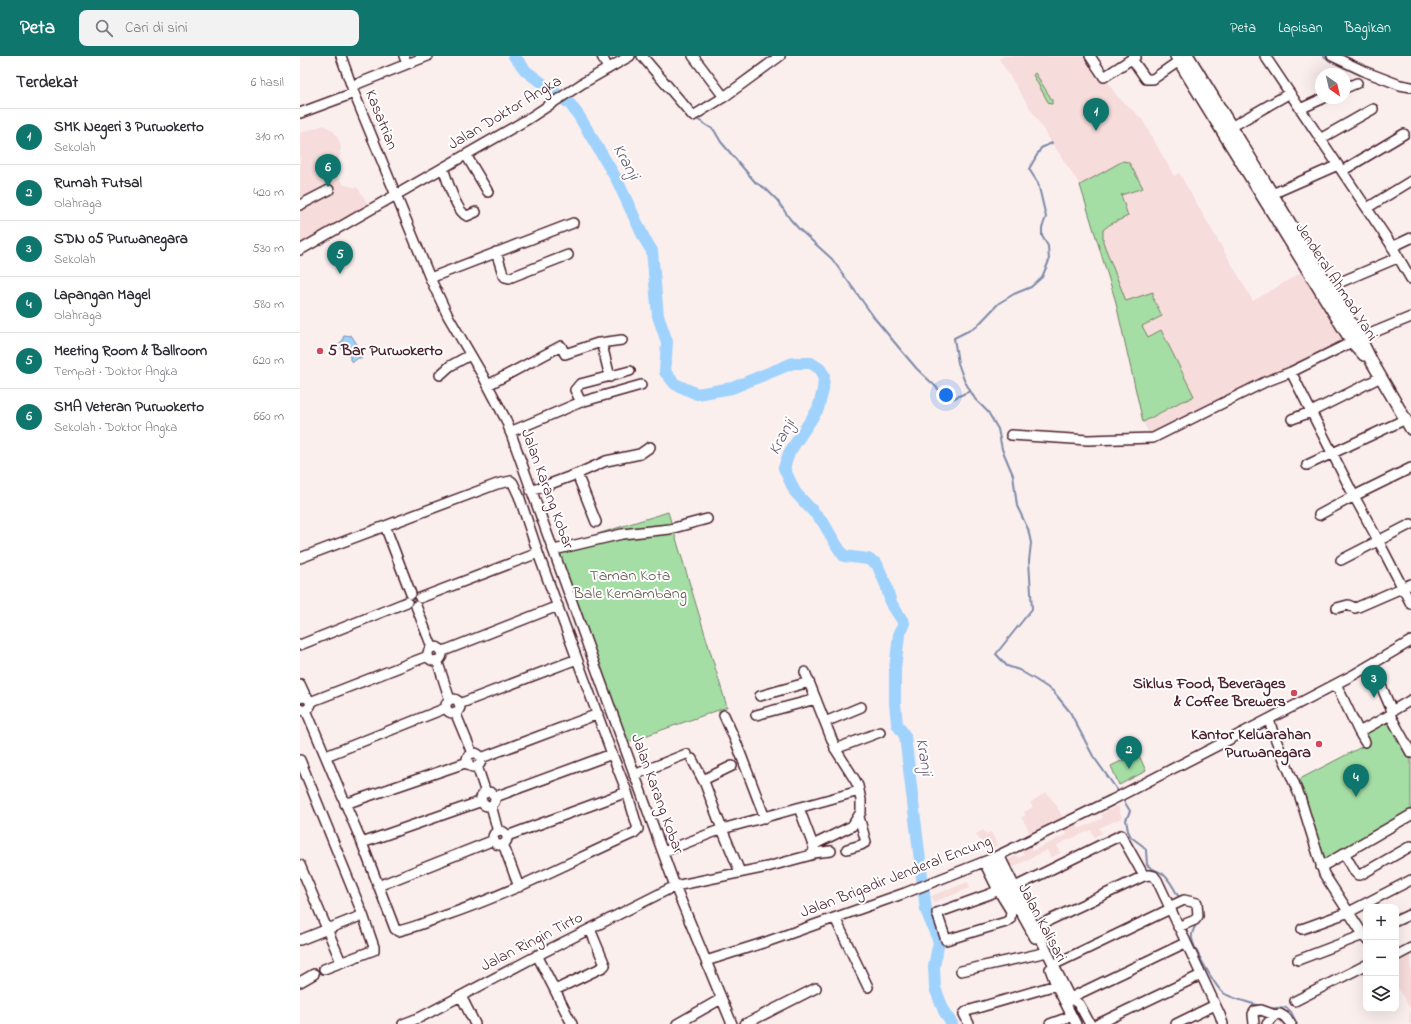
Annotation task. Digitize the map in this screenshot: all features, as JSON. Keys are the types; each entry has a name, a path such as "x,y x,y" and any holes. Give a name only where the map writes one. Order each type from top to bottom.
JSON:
{"main road":[{"name":"Jenderal Ahmad Yani","path":"1181,58 1231,127 1329,287 1356,340"},
{"name":"Jenderal Ahmad Yani","path":"1190,70 1356,340 1372,362 1408,424"}],"street":[{"name":"Kasatrian","path":"341,56 395,195"},
{"path":"300,113 353,89 405,60 428,56"},
{"path":"602,56 608,69"},
{"name":"Jalan Doktor Angka","path":"300,250 528,119 584,83 630,56"},
{"path":"642,56 693,116 724,97 780,56"},
{"path":"693,56 724,97"},
{"path":"1090,56 1104,77 1134,57 1146,79 1149,80 1153,79 1181,58"},
{"path":"1265,56 1367,208 1411,279"},
{"path":"1332,56 1366,72 1400,85 1411,87"},
{"path":"1351,86 1357,83"},
{"path":"1231,127 1290,93"},
{"path":"1300,109 1315,102"},
{"path":"1320,138 1373,109"},
{"path":"1272,194 1340,168 1404,134"},
{"path":"466,155 488,192"},
{"path":"443,168 454,197 464,214 467,216 476,212"},
{"path":"1367,208 1411,181"},
{"path":"300,205 329,190"},
{"name":"Jalan Karang Kobar","path":"395,195 430,278 448,316 488,385 506,420 674,886 732,1024"},
{"path":"430,278 573,223"},
{"path":"1392,247 1411,238"},
{"path":"496,252 503,274 508,278 568,255"},
{"path":"1329,287 1397,258"},
{"path":"1011,435 1088,440 1153,438 1265,382 1291,372 1356,340 1411,317"},
{"path":"488,385 561,346 565,354 594,344 622,340"},
{"path":"600,344 610,377"},
{"path":"440,375 450,366 470,355"},
{"path":"581,402 575,390 580,384 630,371"},
{"path":"1291,372 1354,496 1378,540 1407,586 1411,604"},
{"path":"1292,419 1311,412 1381,377"},
{"path":"510,432 581,402 641,385"},
{"path":"1306,466 1332,453 1408,424"},
{"path":"531,491 577,474 606,461 640,454 650,447"},
{"path":"1319,515 1411,468"},
{"path":"577,474 596,522"},
{"path":"300,558 497,484 511,481 520,496 538,553 627,792 638,826 637,831 573,860 519,887 459,911 398,931 395,929 362,843 304,703 300,684"},
{"path":"554,550 622,534 670,529 707,519"},
{"path":"1341,560 1411,524"},
{"path":"385,526 412,607 418,602 538,553"},
{"path":"1337,608 1348,605 1355,608 1407,586"},
{"path":"300,645 409,598"},
{"path":"418,602 433,660 439,656 558,606"},
{"name":"Jalan Brigadir Jenderal Encung","path":"706,961 766,942 905,893 991,858 1112,800 1269,719 1336,684 1411,641"},
{"path":"304,703 430,651"},
{"path":"439,656 449,712 577,659"},
{"path":"1372,664 1391,713 1411,753"},
{"path":"805,672 835,749 855,780 861,800 861,812 852,826 813,849"},
{"path":"760,696 809,682"},
{"path":"1336,684 1365,742"},
{"path":"756,715 816,699"},
{"path":"1359,732 1411,700"},
{"path":"326,756 448,704"},
{"path":"825,722 861,707"},
{"path":"457,708 470,758 470,766 598,714"},
{"path":"724,715 765,818"},
{"path":"1269,719 1300,797 1324,874 1363,933"},
{"path":"835,749 880,732"},
{"path":"479,762 485,805 612,754"},
{"path":"634,774 689,756 703,780 740,872"},
{"path":"345,804 470,758"},
{"path":"300,760 363,915 374,947 374,950 324,969"},
{"path":"703,780 732,766"},
{"path":"663,852 722,829 859,791"},
{"path":"493,801 497,844 627,792"},
{"path":"362,843 484,797"},
{"path":"799,808 813,849"},
{"path":"1321,867 1344,852 1411,815"},
{"path":"847,849 866,842 859,817"},
{"path":"1015,887 1121,835 1144,876"},
{"path":"378,886 496,836"},
{"path":"505,840 519,887"},
{"path":"1344,852 1359,875 1411,846"},
{"path":"813,849 831,851"},
{"name":"Jalan Ringin Tirto","path":"403,1024 418,1021 538,955 674,886 767,867 811,855 813,849"},
{"path":"991,858 1015,887 1070,998 1079,1004 1090,1024"},
{"path":"991,858 998,890 1011,911 1010,919 1006,922 946,940 937,913 998,890"},
{"name":"Jalan Kalisari","path":"991,858 1017,909 1043,953 1056,985 1074,1020"},
{"path":"300,865 303,879 341,962"},
{"path":"1035,927 1144,876 1154,876 1223,1024"},
{"path":"1302,928 1349,912 1411,880"},
{"path":"1053,965 1184,900 1197,903 1198,916 1195,920 1178,927"},
{"path":"1399,919 1411,914"},
{"path":"300,940 363,915"},
{"path":"835,918 868,987"},
{"path":"555,990 604,965 590,929"},
{"path":"1298,960 1363,937"},
{"path":"1070,998 1185,943"},
{"path":"1399,954 1411,948"},
{"path":"961,971 1043,953"},
{"path":"538,955 572,1024"},
{"path":"1295,1000 1363,966"},
{"path":"300,982 314,974"},
{"path":"1098,1024 1201,975"},
{"path":"969,1024 964,1014 967,1011 1056,985"},
{"path":"745,1024 816,988"},
{"path":"461,996 475,1024"},
{"path":"677,1024 722,999"},
{"path":"1176,1024 1215,1005"},
{"path":"1254,1024 1253,1014 1255,1011 1261,1010 1275,1016"},
{"path":"1266,1024 1275,1016 1280,1014 1291,1024"},
{"path":"1050,1024 1074,1020"}],"shaded area":[{"path":"1004,56 1090,56 1117,96 1142,119 1174,176 1179,173 1253,301 1307,269 1352,342 1152,439 1143,422 1115,299 1080,185 999,59"},
{"path":"324,125 333,131 339,140 341,148 337,168 338,177 344,185 358,188 371,209 300,250 300,133"},
{"path":"1046,792 1055,803 1063,818 1030,835 1021,817 1026,815 1024,812 1033,807 1030,803"},
{"path":"1118,806 1122,818 1099,828 1102,833 1094,837 1091,830 1057,845 1060,853 1051,858 1047,850 1009,869 1005,861 1017,855 1018,858 1024,855 1021,850 1030,846 1032,851 1066,835 1065,829 1077,823 1079,829 1103,818 1101,814"},
{"path":"983,830 986,834 991,832 998,845 987,851 976,834"},
{"path":"968,882 970,888 934,902 931,896"},
{"path":"1411,950 1411,1024 1409,1024 1410,1008 1399,990 1399,956"}],"green space":[{"path":"1035,73 1052,100 1052,104 1048,102 1033,75"},
{"path":"1123,161 1130,164 1143,188 1121,195 1128,216 1109,225 1103,230 1103,242 1126,301 1153,292 1153,298 1162,316 1142,326 1148,337 1161,330 1194,396 1143,422 1115,299 1080,185"},
{"name":"Taman Kota Bale Kemambang","path":"668,512 727,707 625,743 556,547"},
{"path":"1391,718 1411,752 1411,812 1326,862 1296,781 1367,744 1363,733"},
{"path":"1138,753 1146,771 1119,785 1111,766"}],"water":[{"path":"346,335 351,335 363,354 361,358 358,358 353,362 350,360 348,350 341,348 340,343"}],"waterway":[{"name":"Kranji","path":"514,56 526,71 570,104 579,116 617,180 644,238 652,251 658,316 667,342 665,372 675,384 697,394 732,388 793,363 811,363 820,369 824,375 823,390 818,409 789,453 784,468 795,492 823,522 844,556 868,559 877,564 886,585 891,603 904,623 899,635 895,669 895,703 897,724 905,736 926,910 939,942 934,966 935,988 944,1011 952,1024"},
{"path":"1323,56 1330,60"},
{"path":"1403,90 1411,92"},
{"path":"695,118 714,130 721,142 756,183 766,189 777,200 799,229 832,259 876,320 917,369 950,400 970,391"},
{"path":"1052,143 1041,148 1029,169 1038,183 1046,217 1042,228 1042,236 1048,246 1049,261 1042,277 1031,287 1014,294 999,303 976,327 954,338 958,363 964,380 975,399 988,412 998,429 1002,449 1013,475 1017,506 1028,529 1031,543 1029,561 1032,609 996,654 1007,666 1019,670 1053,691 1070,712 1093,756 1118,791"},
{"path":"1124,801 1130,811 1126,820 1128,831 1131,837 1146,850 1147,865 1163,874 1170,881 1178,896 1182,897"},
{"path":"1197,923 1192,932 1192,940 1209,973 1222,992 1240,1000 1261,1006"},
{"path":"1268,1009 1286,1007 1291,1012 1297,1024"}],"place":[{"name":"SMK Negeri 3 Purwokerto","path":"1096,131"},
{"name":"SMA Veteran Purwokerto","path":"328,187"},
{"name":"Meeting Room & Ballroom","path":"340,274"},
{"name":"5 Bar Purwokerto","path":"320,351"},
{"name":"Siklus Food, Beverages & Coffee Brewers","path":"1294,693"},
{"name":"SDN 05 Purwanegara","path":"1374,698"},
{"name":"Kantor Keluarahan Purwanegara","path":"1319,744"},
{"name":"Rumah Futsal","path":"1129,769"},
{"name":"Lapangan Magel","path":"1356,797"}]}
